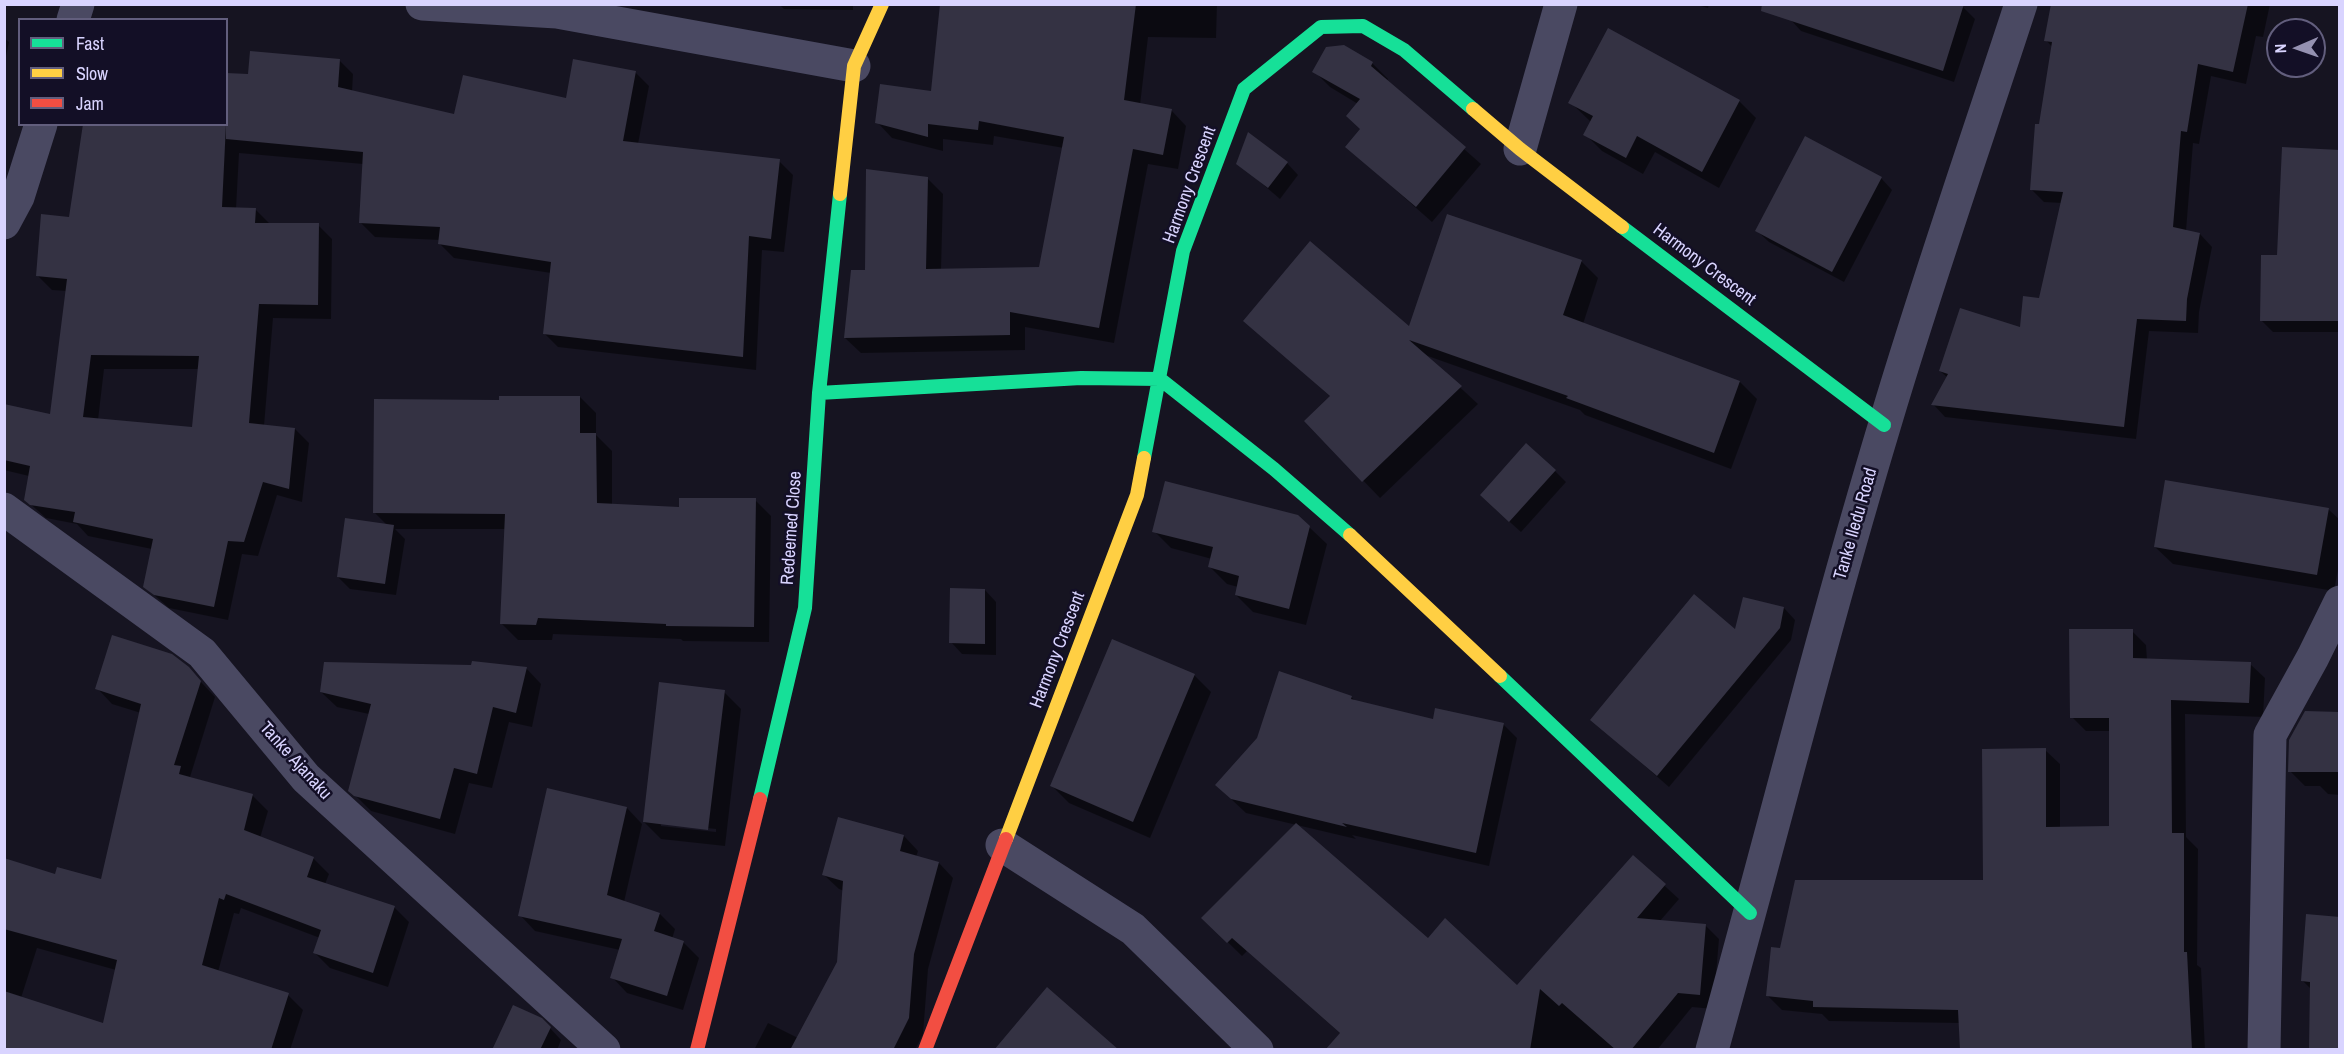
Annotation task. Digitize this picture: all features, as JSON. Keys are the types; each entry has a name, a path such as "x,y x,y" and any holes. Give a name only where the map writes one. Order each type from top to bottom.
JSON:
{"street":[{"path":"422,4 557,8 854,66"},
{"name":"Redeemed Close","path":"697,1050 747,856 805,608 819,393 854,66 882,4"},
{"path":"1520,149 1561,4"},
{"name":"Tanke Iledu Road","path":"1712,1050 1799,723 1884,425 2020,4"},
{"name":"Harmony Crescent","path":"925,1050 1137,495 1183,251 1244,89 1321,27 1363,26 1404,50 1520,149 1884,425"},
{"path":"4,223 18,197 39,126"},
{"path":"819,393 1081,378 1160,379 1274,469 1369,552 1750,913"},
{"name":"Tanke Ajanaku","path":"4,509 202,652 306,778 589,1043"},
{"path":"2264,1050 2270,735 2340,602"},
{"path":"1002,845 1133,929 1257,1050"}],"building":[{"path":"940,4 1136,4 1124,100 1172,109 1163,155 1133,149 1099,328 1010,312 1010,335 844,338 851,270 865,270 866,169 928,177 926,269 1039,267 1064,137 979,121 978,130 928,124 928,137 875,123 880,84 931,91"},
{"path":"1762,4 1964,4 1943,71 1761,11"},
{"path":"2051,4 2248,4 2233,72 2198,64 2187,132 2181,131 2173,227 2200,233 2187,299 2186,321 2137,319 2124,427 1931,405 1948,374 1939,371 1960,308 2020,327 2023,296 2039,298 2063,192 2030,190 2035,124 2039,124 2052,42 2044,41"},
{"path":"1608,28 1740,100 1702,172 1637,136 1626,158 1583,135 1593,116 1568,103"},
{"path":"1344,45 1373,62 1371,66 1466,147 1416,207 1345,147 1360,129 1346,116 1360,99 1312,72 1326,47"},
{"path":"250,51 340,59 338,87 454,114 463,75 566,98 573,59 636,71 623,141 780,159 771,239 749,236 743,357 543,334 551,262 438,244 440,227 359,223 363,152 226,139 228,73 248,74"},
{"path":"83,126 226,126 222,207 256,208 255,223 319,223 318,305 259,304 249,423 295,428 289,489 263,482 244,542 228,541 214,607 154,595 143,587 153,539 73,522 75,512 30,505 24,500 30,466 4,460 4,404 50,414 67,279 36,276 41,214 69,217","holes":["91,355 199,356 192,427 83,417"]},
{"path":"1248,132 1288,162 1268,188 1236,164"},
{"path":"1805,136 1882,177 1832,272 1755,231"},
{"path":"2282,147 2340,150 2340,321 2260,321 2261,255 2277,255"},
{"path":"1447,214 1582,260 1563,315 1740,381 1714,453 1566,398 1568,396 1409,340 1462,386 1362,482 1304,421 1330,396 1243,321 1310,241 1409,326"},
{"path":"499,396 580,396 580,433 596,433 597,503 679,507 679,498 756,498 754,627 666,626 666,624 538,618 536,625 500,624 505,514 373,513 374,399 499,400"},
{"path":"1526,443 1556,470 1509,522 1480,495"},
{"path":"2165,480 2329,508 2317,575 2154,547"},
{"path":"1165,481 1298,515 1310,526 1289,609 1235,595 1239,576 1208,567 1213,547 1152,532"},
{"path":"345,518 394,525 385,584 337,577"},
{"path":"950,588 985,589 985,644 949,643"},
{"path":"1694,594 1735,629 1743,597 1784,607 1780,628 1657,776 1590,720"},
{"path":"2069,629 2133,629 2133,658 2251,662 2249,703 2171,700 2172,833 2184,833 2184,952 2187,952 2192,1050 1960,1050 1958,1010 1813,1007 1813,1001 1766,996 1771,947 1780,948 1795,880 1983,880 1982,749 2046,748 2046,827 2109,826 2109,718 2070,718"},
{"path":"112,635 172,654 189,667 201,681 174,765 181,766 179,774 253,794 244,830 314,857 307,877 395,906 373,973 313,953 321,930 226,894 224,900 219,898 202,965 289,993 271,1050 4,1050 4,991 103,1023 117,960 4,929 4,858 55,874 57,867 101,879 141,704 95,689"},
{"path":"1112,639 1195,674 1133,822 1050,786"},
{"path":"472,661 527,667 516,713 493,707 477,774 454,768 440,819 354,796 348,791 371,704 320,692 324,662 471,665"},
{"path":"1279,671 1352,696 1351,699 1433,719 1435,708 1504,723 1476,853 1342,823 1347,827 1231,799 1215,785 1257,738"},
{"path":"659,682 725,690 708,830 643,822"},
{"path":"2305,711 2340,712 2340,772 2288,772 2289,740"},
{"path":"547,788 627,807 607,895 660,913 654,931 684,941 667,996 610,978 622,939 518,916"},
{"path":"838,817 904,835 900,851 939,862 914,954 909,1018 893,1050 790,1050 837,962 843,881 822,875"},
{"path":"1296,823 1428,938 1445,918 1517,985 1633,855 1666,884 1637,918 1706,924 1700,995 1678,993 1631,1050 1616,1050 1562,1003 1559,1006 1540,989 1530,1050 1325,1050 1340,1033 1232,938 1227,943 1201,918"},
{"path":"2306,914 2340,917 2340,1050 2309,1050 2310,982 2301,981"},
{"path":"1047,987 1119,1050 994,1050"},
{"path":"513,1005 542,1018 551,1027 540,1050 492,1050"}],"traffic: fast":[{"path":"1144,458 1183,251 1244,89 1321,27 1363,26 1404,50 1473,109"},
{"path":"760,799 805,608 819,393 840,194"},
{"path":"1622,227 1884,425"},
{"path":"819,393 1081,378 1160,379 1274,469 1350,535"},
{"path":"1500,676 1750,913"}],"traffic: slow":[{"path":"840,194 854,66 882,4"},
{"path":"1473,109 1520,149 1622,227"},
{"path":"1006,839 1137,495 1144,458"},
{"path":"1350,535 1500,676"}],"traffic: jam":[{"path":"697,1050 760,799"},
{"path":"925,1050 1006,839"}]}
